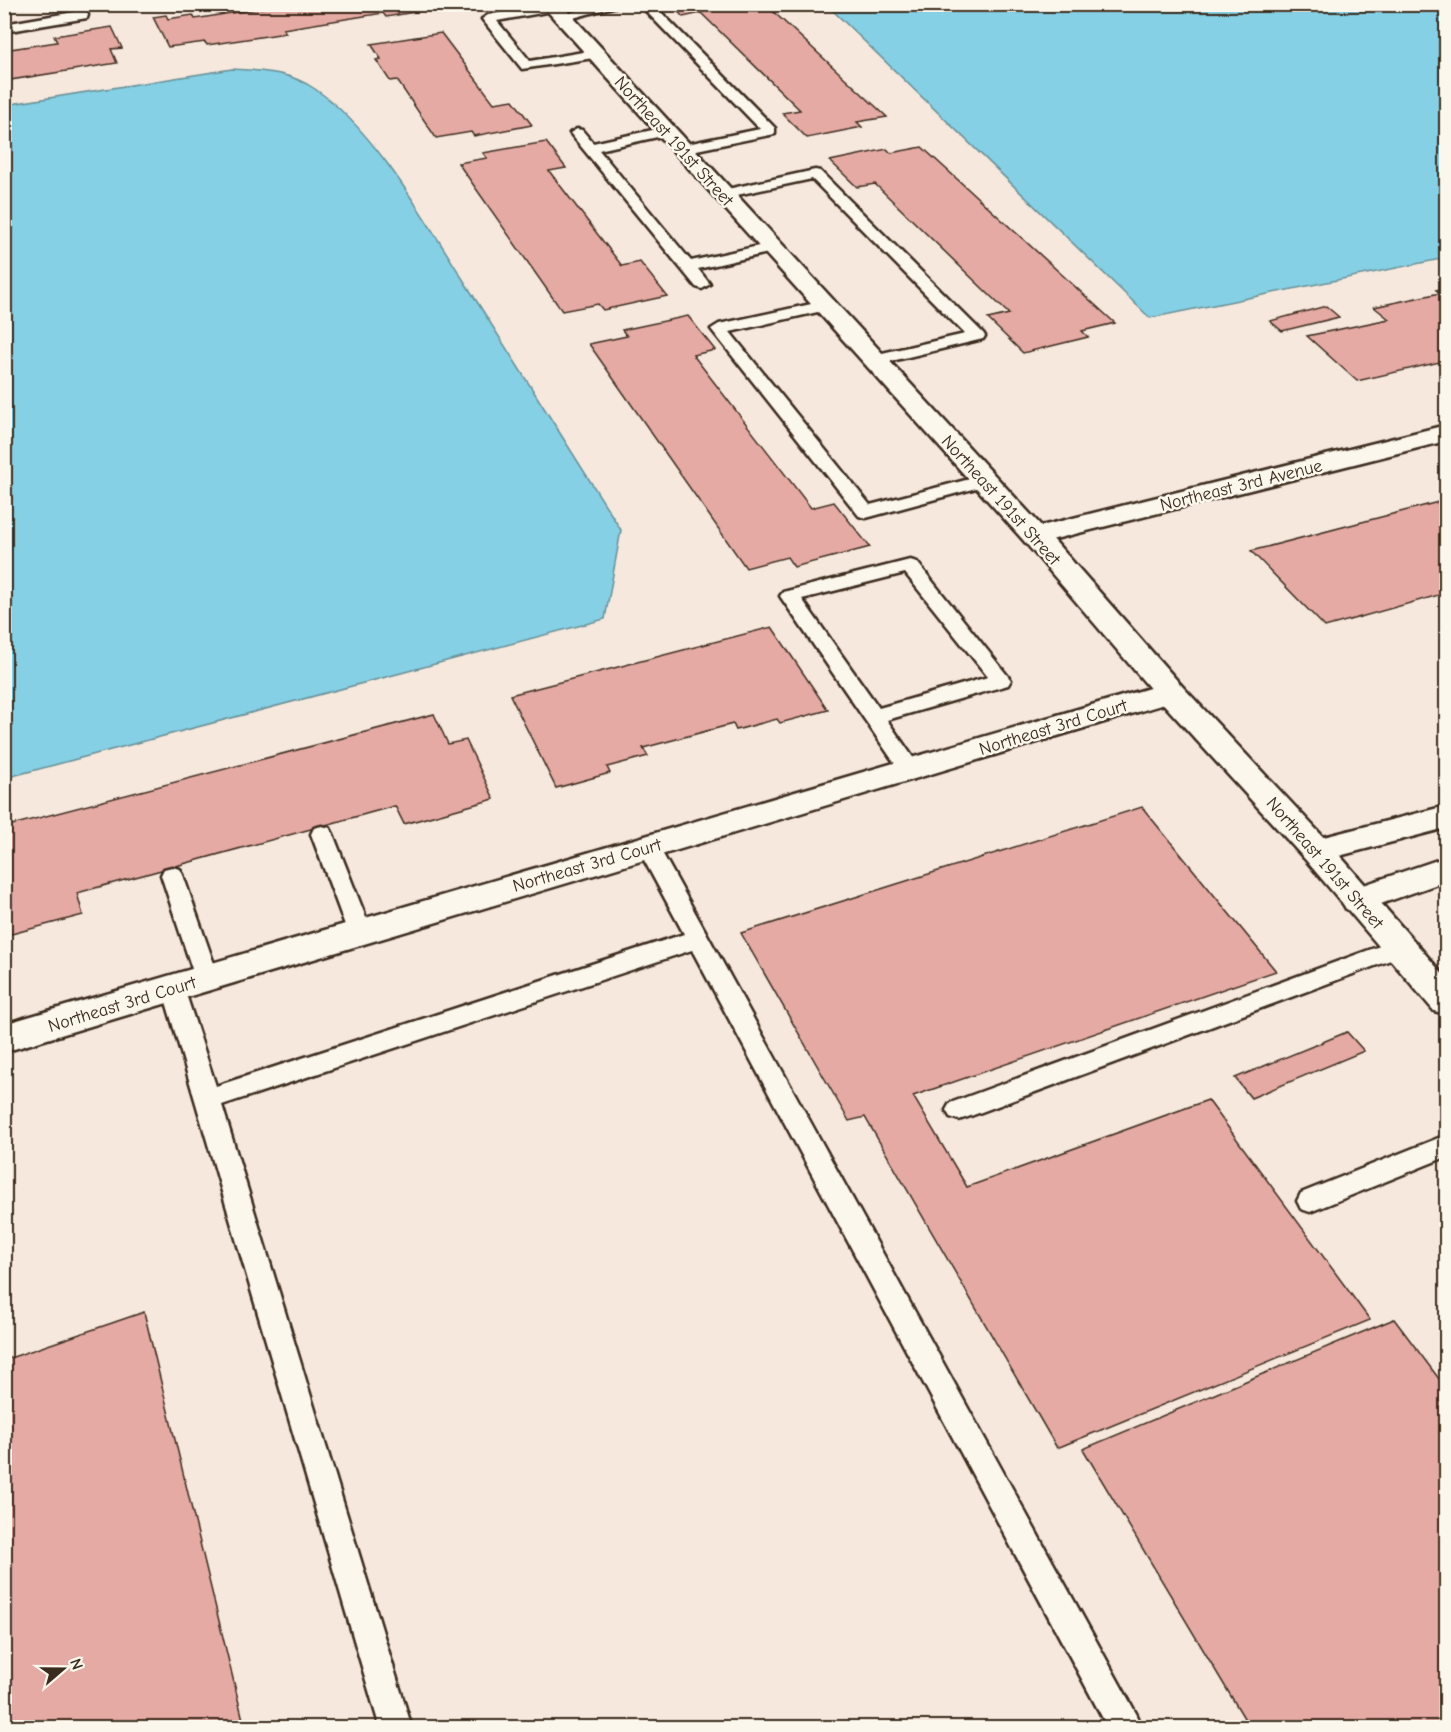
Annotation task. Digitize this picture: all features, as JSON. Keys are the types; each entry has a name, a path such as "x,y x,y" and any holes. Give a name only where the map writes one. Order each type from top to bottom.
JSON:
{"street":[{"name":"Northeast 191st Street","path":"554,9 985,480 1170,692 1316,850 1446,1001"},
{"name":"Northeast 3rd Avenue","path":"1035,536 1446,433"},
{"name":"Northeast 3rd Court","path":"4,1038 1170,692"},
{"path":"1316,850 1446,817"},
{"path":"1358,900 1446,869"}],"lane":[{"path":"4,28 82,15 77,4"},
{"path":"595,54 527,66 488,19 554,9 618,4"},
{"path":"588,148 770,131 645,4"},
{"path":"577,133 702,284"},
{"path":"723,194 815,174 977,336 875,360"},
{"path":"687,267 772,248"},
{"path":"825,306 719,329 866,512 985,480"},
{"path":"873,717 1001,680 910,566 789,596 873,717 910,769"},
{"path":"322,834 360,933"},
{"path":"648,847 1126,1726 1124,1728"},
{"path":"172,876 207,978"},
{"path":"208,1099 697,939"},
{"path":"959,1110 1399,948"},
{"path":"174,988 396,1728"},
{"path":"1310,1201 1446,1146"}],"water":[{"path":"827,5 1446,5 1446,258 1150,318"},
{"path":"232,69 285,75 315,89 358,128 416,204 621,530 605,619 5,778 5,105"}],"building":[{"path":"285,4 436,4 423,7 426,10 386,17 383,13 283,29 286,33 207,45 205,42 168,47 153,17 166,15 168,19 193,15 195,19"},
{"path":"671,4 765,4 887,117 857,122 862,127 807,138 782,113 800,110 701,13 683,17"},
{"path":"112,27 122,48 111,49 117,63 4,81 4,50 57,42 54,36"},
{"path":"441,33 494,103 513,100 532,125 474,136 471,132 436,138 397,80 390,81 376,60 381,59 371,44"},
{"path":"546,142 566,168 549,171 622,266 640,262 667,296 603,310 598,304 562,311 458,163 487,158 483,153"},
{"path":"922,147 1115,323 1082,331 1088,337 1023,353 988,319 1009,314 875,184 857,187 830,161 887,149 891,153"},
{"path":"1446,288 1446,364 1444,361 1357,381 1307,336 1389,319 1374,307 1440,293 1436,290"},
{"path":"1326,306 1339,317 1282,331 1270,321"},
{"path":"688,316 715,350 693,355 811,508 834,502 870,547 794,567 787,557 746,568 589,344 627,336 622,330"},
{"path":"1446,500 1446,593 1325,627 1251,551"},
{"path":"772,627 828,710 780,723 777,719 736,730 733,724 643,748 648,756 607,767 610,773 556,788 510,695"},
{"path":"434,714 448,744 466,740 494,799 404,824 395,806 77,893 83,915 4,936 4,827"},
{"path":"1142,807 1276,971 913,1096 967,1187 1208,1100 1370,1320 1057,1448 865,1117 849,1121 741,933"},
{"path":"1347,1032 1364,1051 1251,1098 1235,1078"},
{"path":"144,1312 245,1728 4,1728 4,1360"},
{"path":"1394,1319 1446,1388 1446,1728 1250,1728 1083,1449"}]}
